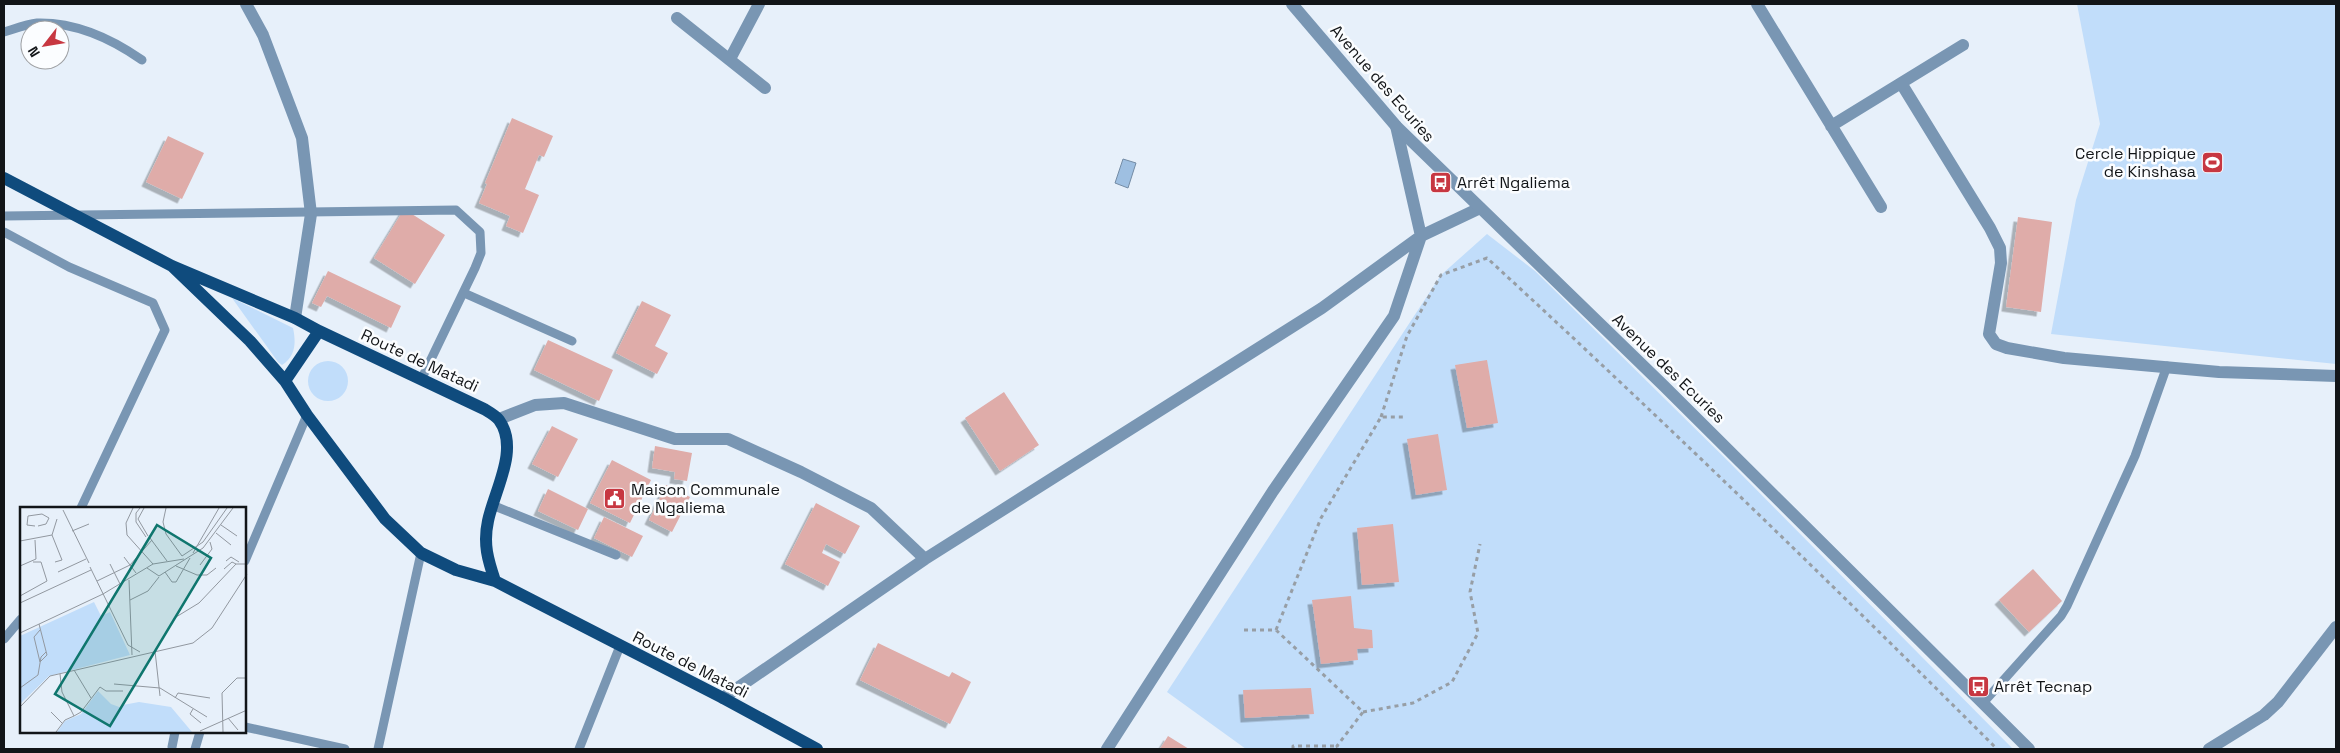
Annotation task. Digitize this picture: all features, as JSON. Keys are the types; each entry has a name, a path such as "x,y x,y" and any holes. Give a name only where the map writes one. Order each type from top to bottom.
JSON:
{"main road":[{"name":"Route de Matadi","path":"4,178 172,266 296,318 319,331 422,378 484,409 499,419"},
{"name":"Route de Matadi","path":"172,266 250,341 285,381 307,415 385,520 421,553 456,570 495,581 723,698 817,749"},
{"path":"285,381 319,331"},
{"path":"495,581 485,552 488,522 507,449 506,433 499,419"}],"street":[{"path":"246,4 264,35 302,138 312,214 296,318"},
{"path":"730,59 759,4"},
{"name":"Avenue des Ecuries","path":"1292,4 1396,126 1664,386 2029,749"},
{"path":"1757,4 1881,207"},
{"path":"677,18 765,88"},
{"path":"1831,126 1963,45"},
{"path":"1901,83 1990,228 2000,248 2001,263 1989,334 1996,344 2007,348 2064,358 2219,372 2336,376"},
{"path":"1108,749 1273,491 1394,316 1421,236 1396,126"},
{"path":"723,698 924,559 1322,308 1421,236 1480,208"},
{"path":"499,419 535,405 564,403 675,439 728,438 801,472 871,508 924,559"},
{"path":"2209,749 2264,715 2278,702 2336,627"}],"lane":[{"path":"4,32 36,23 73,27 119,44 142,60"},
{"path":"4,216 456,210 480,232 481,253 464,293 422,378"},
{"path":"4,232 69,267 153,303 165,330 81,507"},
{"path":"464,293 572,340"},
{"path":"1983,703 2062,616 2068,606 2135,456 2168,366"},
{"path":"246,559 307,415"},
{"path":"492,505 616,556"},
{"path":"378,749 421,553"},
{"path":"4,639 20,620"},
{"path":"579,749 620,646"},
{"path":"246,727 345,749"},
{"path":"172,747 175,733"},
{"path":"196,749 200,733"}],"path":[{"path":"1276,630 1321,518 1380,417 1407,336 1441,275 1487,258 1611,372 1891,643 1997,749"},
{"path":"1380,417 1405,417"},
{"path":"1293,749 1293,746 1337,748 1363,712 1413,703 1452,682 1478,633 1470,592 1480,544"},
{"path":"1244,630 1276,630 1363,712"}],"shaded area":[{"name":"Cercle Hippique de Kinshasa","path":"2077,4 2336,4 2336,364 2051,334 2076,200 2100,124"},
{"path":"1123,159 1136,163 1128,188 1115,183"},
{"path":"1487,234 1535,271 1730,463 2013,749 1246,749 1167,692 1441,275"},
{"path":"232,298 293,328 294,348 287,361 282,365 278,362"},
{"path":"332,361 339,364 345,370 348,381 347,389 339,398 332,401 324,401 317,398 309,389 308,377 311,370 320,362"}],"building":[{"path":"512,118 553,136 544,157 539,155 525,189 539,195 523,233 506,226 510,216 479,203 487,184 485,183"},
{"path":"168,136 204,153 182,199 146,182"},
{"path":"404,209 445,235 415,284 374,258"},
{"path":"2018,217 2052,222 2041,312 2006,307"},
{"path":"328,271 401,306 391,328 327,296 321,307 312,303"},
{"path":"642,301 671,315 655,346 668,353 657,374 616,353"},
{"path":"548,340 613,370 599,401 534,370"},
{"path":"1487,360 1498,423 1467,428 1455,365"},
{"path":"1004,392 1039,445 1000,471 965,418"},
{"path":"552,426 578,439 558,477 532,464"},
{"path":"1438,434 1447,490 1416,495 1407,439"},
{"path":"655,446 692,453 687,481 674,479 675,472 652,468"},
{"path":"612,460 651,480 630,523 590,503"},
{"path":"666,485 690,497 672,532 649,520"},
{"path":"548,489 588,509 578,530 538,511"},
{"path":"816,503 860,526 845,554 826,544 822,553 840,562 828,586 785,564"},
{"path":"604,517 643,536 632,557 594,538"},
{"path":"1393,524 1399,582 1362,585 1357,528"},
{"path":"2033,569 2062,601 2029,632 1999,600"},
{"path":"1351,596 1354,628 1372,630 1373,648 1357,649 1358,660 1321,664 1312,600"},
{"path":"878,643 949,677 952,672 971,682 950,724 860,680"},
{"path":"1311,688 1314,714 1245,718 1243,690"},
{"path":"1168,736 1189,749 1160,749"}],"place":[{"name":"Cercle Hippique de Kinshasa","path":"2212,162"},
{"name":"Arrêt Ngaliema","path":"1441,182"},
{"name":"Maison Communale de Ngaliema","path":"615,498"},
{"name":"Arrêt Tecnap","path":"1978,686"}]}
